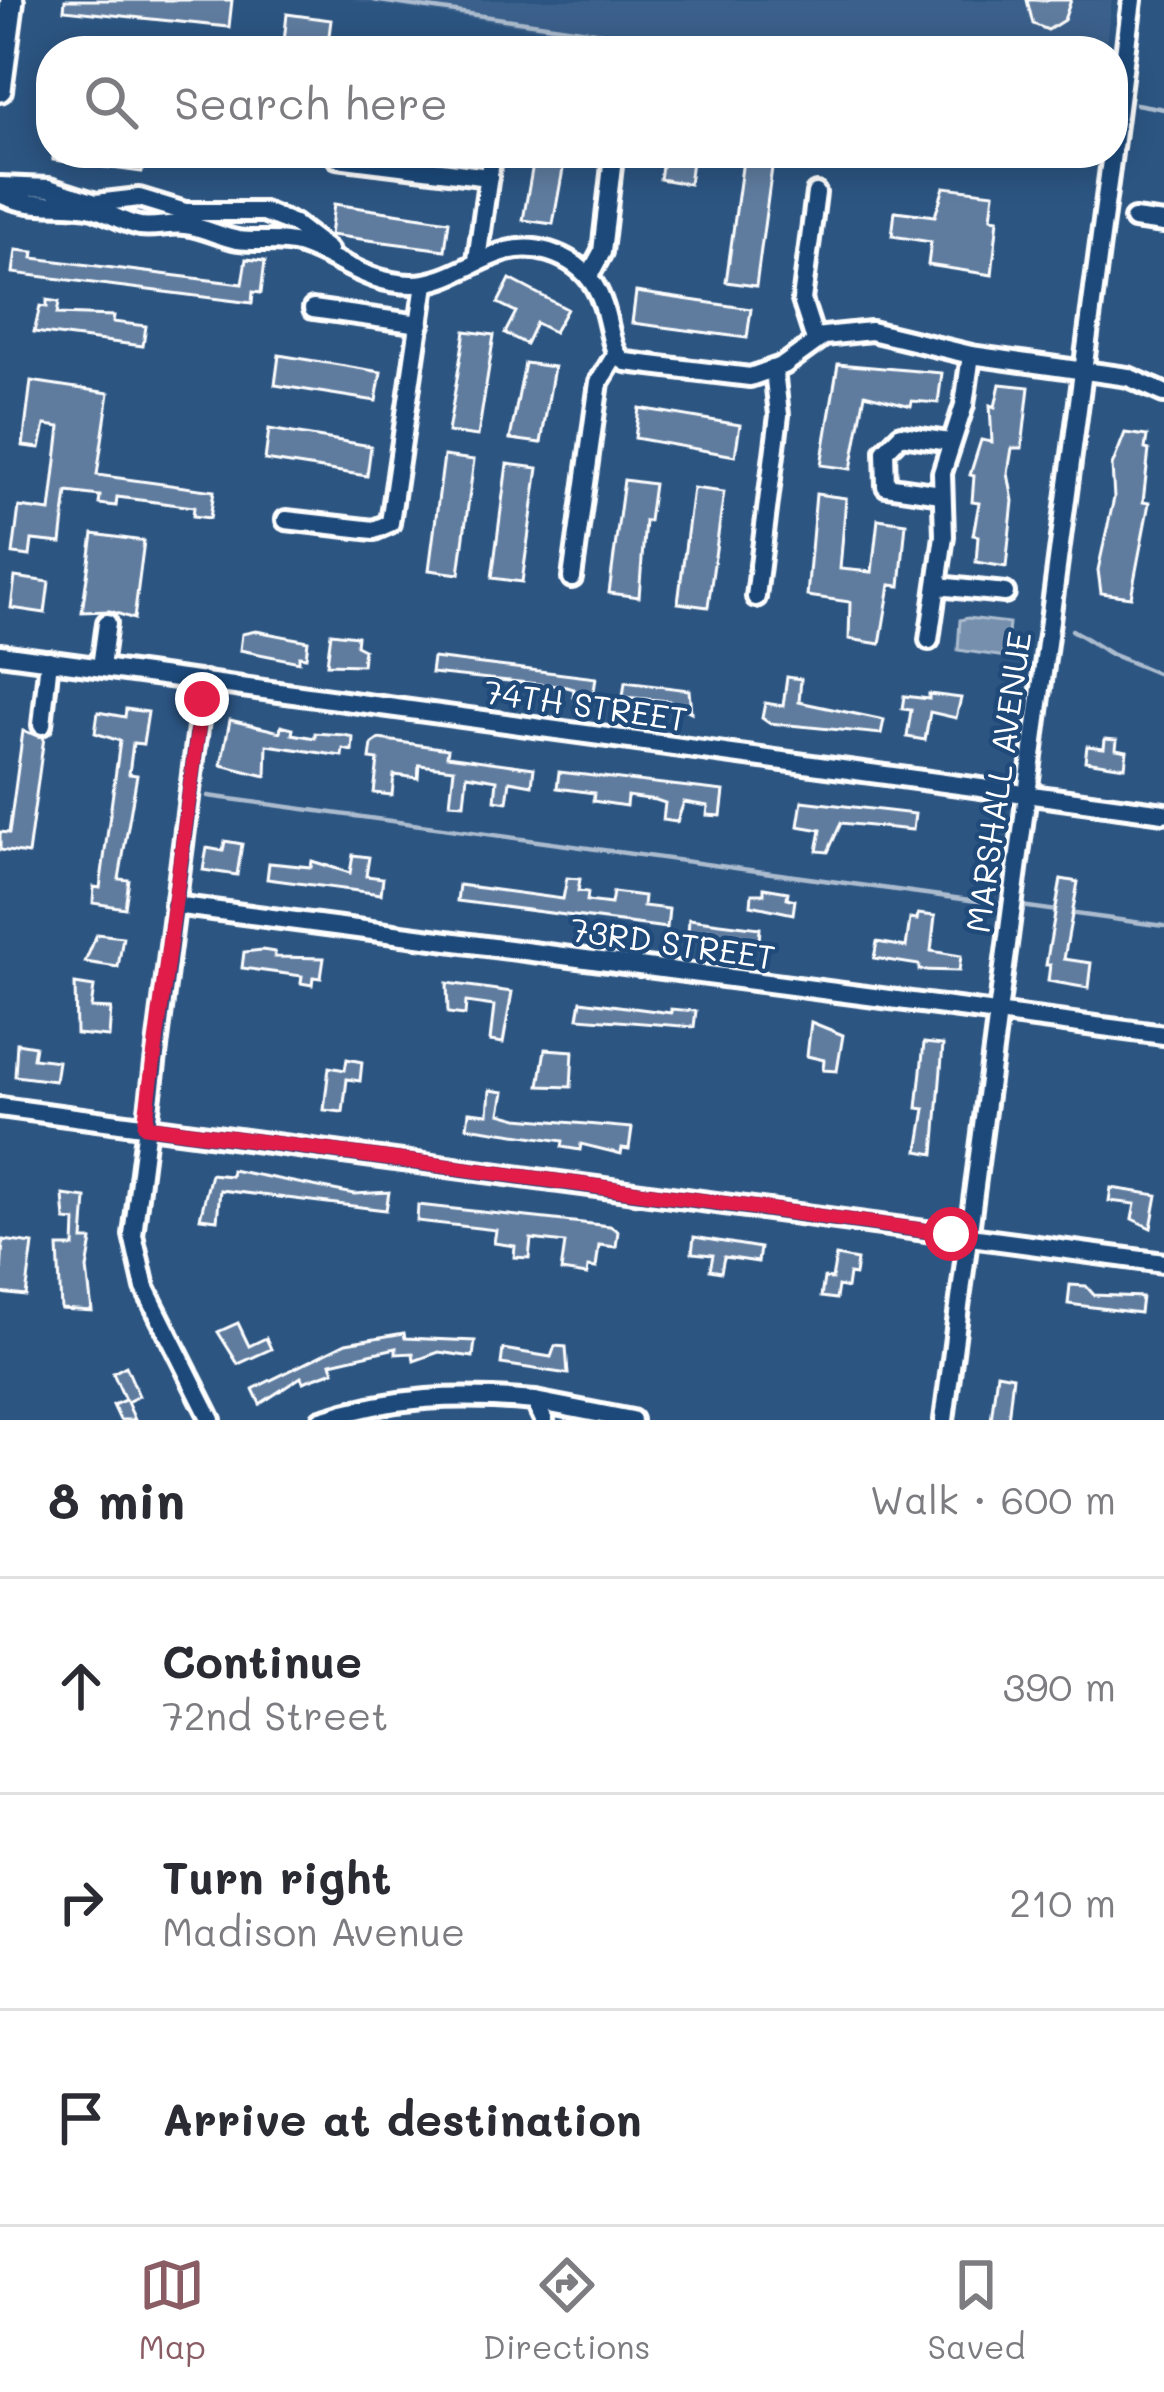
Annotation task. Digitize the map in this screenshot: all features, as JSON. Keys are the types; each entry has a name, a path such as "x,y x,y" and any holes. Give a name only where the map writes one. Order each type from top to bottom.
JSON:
{"main road":[{"path":"0,91 12,0"}],"street":[{"name":"MARSHALL AVENUE","path":"1127,36 1132,0"},
{"path":"413,168 489,178"},
{"path":"477,260 490,168"},
{"path":"589,276 602,251 613,168"},
{"name":"MARSHALL AVENUE","path":"944,1420 1111,168"},
{"path":"0,190 49,188 96,202 139,198 185,212 264,212 294,224 357,273"},
{"path":"0,190 37,205 93,208 138,226 188,225 238,240 302,245 357,273 425,284 455,275 500,250 530,248 553,252 589,276 607,306 615,356 599,382 572,578"},
{"path":"815,340 802,300 816,193"},
{"path":"1134,219 1164,223"},
{"path":"286,520 374,530 390,523 425,284"},
{"path":"313,309 420,324"},
{"path":"615,356 707,374 750,376 774,370 815,340 841,332 871,331 970,355 1083,370 1162,391 1164,366"},
{"path":"928,640 944,536 941,494 949,442 964,405 970,355"},
{"path":"755,597 779,415 774,370"},
{"path":"941,494 886,486 885,451 901,435 949,442"},
{"path":"938,586 1005,593"},
{"path":"101,667 107,623"},
{"name":"74TH STREET","path":"0,654 1164,813"},
{"path":"42,725 49,660"},
{"path":"205,681 133,1221 136,1262 211,1420"},
{"name":"73RD STREET","path":"174,905 1164,1035"},
{"path":"0,1107 1164,1263"},
{"path":"321,1420 423,1396 535,1401 632,1420"},
{"path":"535,1401 544,1420"}],"shaded area":[{"path":"349,0 1112,0 1107,36 588,36"},
{"path":"960,620 1009,623 1006,657 958,650"}],"building":[{"path":"65,0 232,0 229,27 64,10"},
{"path":"1027,0 1071,0 1064,20 1048,30 1033,24"},
{"path":"287,14 331,20 329,36 285,36"},
{"path":"532,168 563,168 553,224 523,220"},
{"path":"662,168 691,168 689,184 660,179"},
{"path":"742,168 772,168 756,286 726,282"},
{"path":"944,187 994,193 991,218 998,219 992,275 928,265 931,242 892,236 895,211 935,216"},
{"path":"334,204 449,221 445,250 330,235"},
{"path":"16,250 34,252 33,258 242,284 246,259 265,261 261,293 253,292 252,303 13,273"},
{"path":"510,279 567,309 554,332 536,323 526,344 505,333 516,312 498,303"},
{"path":"636,292 751,309 747,338 632,323"},
{"path":"47,300 59,302 57,314 114,316 113,322 146,326 143,346 34,332 40,306 47,307"},
{"path":"465,331 494,335 478,436 448,432"},
{"path":"279,355 381,372 376,401 275,385"},
{"path":"525,363 554,367 541,443 510,439"},
{"path":"838,364 942,373 938,403 912,401 911,406 865,394 851,469 821,465"},
{"path":"31,381 109,393 97,475 214,491 210,518 193,516 194,507 117,497 116,506 99,504 100,496 67,492 61,543 32,540 30,556 13,554 19,507 50,511 60,427 45,425 40,448 23,446"},
{"path":"1000,384 1029,387 1022,448 1012,448 1008,473 1013,501 1006,567 976,562 978,536 973,535 979,503 972,502 974,476 970,475 981,440 992,442 990,405 995,407"},
{"path":"639,408 740,425 735,456 635,438"},
{"path":"269,429 371,446 367,476 265,460"},
{"path":"1125,433 1147,436 1145,449 1149,450 1143,502 1149,503 1131,597 1101,593 1098,570 1114,498 1112,466"},
{"path":"444,456 474,460 459,574 429,570"},
{"path":"507,464 538,468 522,582 492,578"},
{"path":"624,480 654,484 649,521 645,521 639,597 609,593"},
{"path":"693,488 724,492 708,607 678,603"},
{"path":"816,494 846,498 840,569 872,572 878,519 906,523 900,586 890,585 880,644 849,639 850,602 807,596"},
{"path":"93,534 144,541 134,619 110,611 82,612"},
{"path":"15,577 49,582 45,613 11,608"},
{"path":"256,631 308,641 306,657 299,656 299,662 240,650 242,634"},
{"path":"331,633 357,636 356,645 364,649 362,665 327,664"},
{"path":"433,658 596,678 593,697 573,697 574,689 567,687 431,673"},
{"path":"787,677 801,679 799,702 884,720 881,734 769,723 762,718 765,703 783,706"},
{"path":"625,682 689,690 691,712 669,701 623,697"},
{"path":"929,694 961,698 956,718 930,712 925,740 907,737 911,710 902,709 904,696 929,699"},
{"path":"126,709 148,712 143,744 133,743 129,774 137,775 119,879 129,880 125,908 93,903 94,887 100,888 120,741 95,733 98,712 125,717"},
{"path":"230,720 280,732 281,726 293,729 292,734 315,738 315,733 353,737 352,751 343,749 342,756 267,745 266,776 221,765"},
{"path":"23,731 44,737 28,854 0,850 0,832 9,833"},
{"path":"379,739 448,749 447,756 534,768 532,785 510,781 507,802 495,800 497,780 467,775 464,804 450,803 454,769 419,765 418,778 394,775 392,795 374,793 378,760 370,759 372,744"},
{"path":"1105,739 1117,740 1116,749 1127,751 1125,767 1085,761 1087,746 1104,748"},
{"path":"559,772 724,791 721,816 707,815 708,806 684,802 677,822 663,820 665,803 656,800 627,796 626,806 593,801 594,793 557,788"},
{"path":"802,801 915,814 913,830 841,823 828,852 817,851 821,830 798,826"},
{"path":"225,841 242,844 237,875 203,870 207,848 223,851"},
{"path":"353,855 369,857 366,876 383,878 381,894 267,879 269,863 311,867 312,861 350,873"},
{"path":"567,878 580,879 578,891 588,892 587,901 611,904 613,892 644,896 643,906 669,909 667,928 457,901 459,885 563,899"},
{"path":"1061,879 1078,882 1064,959 1091,963 1088,988 1048,981 1050,965 1046,965"},
{"path":"764,888 788,892 787,898 795,900 793,914 751,905 752,894 764,894"},
{"path":"918,914 935,916 931,951 961,956 959,971 919,970 919,965 874,958 877,942 906,947 910,919 917,920"},
{"path":"689,919 760,928 759,943 734,941 734,936 688,934"},
{"path":"97,934 123,937 118,967 85,962"},
{"path":"244,952 275,952 275,957 324,958 321,978 313,977 312,985 301,983 302,976 242,968"},
{"path":"447,983 512,992 503,1043 490,1041 494,1006 466,1002 465,1015 448,1013"},
{"path":"75,984 94,987 91,1008 111,1009 109,1037 76,1034"},
{"path":"581,1001 671,1013 671,1009 696,1011 694,1027 578,1018"},
{"path":"811,1022 843,1035 837,1071 823,1070 824,1060 807,1056"},
{"path":"17,1043 35,1046 33,1058 58,1061 55,1081 15,1076"},
{"path":"924,1043 943,1045 934,1154 918,1151 925,1109 917,1108"},
{"path":"545,1049 573,1051 571,1087 539,1086"},
{"path":"347,1059 362,1062 360,1081 347,1079 343,1112 324,1110 329,1067 345,1070"},
{"path":"490,1090 504,1092 500,1113 518,1118 632,1128 629,1149 622,1148 621,1154 581,1144 580,1150 562,1147 563,1141 467,1127 469,1112 488,1114"},
{"path":"232,1170 354,1194 389,1192 386,1210 220,1190 217,1220 200,1218 211,1174 231,1176"},
{"path":"1111,1188 1157,1195 1151,1228 1132,1219 1135,1204 1109,1201"},
{"path":"63,1195 86,1198 83,1240 92,1240 87,1269 92,1311 61,1309 58,1247 74,1247 75,1221 65,1220"},
{"path":"418,1205 610,1226 618,1231 616,1247 599,1245 596,1268 588,1267 587,1275 561,1271 565,1243 531,1239 529,1258 514,1257 515,1246 494,1243 496,1230 417,1221"},
{"path":"694,1237 760,1248 758,1262 724,1257 721,1272 710,1270 713,1255 692,1253"},
{"path":"3,1240 33,1244 26,1296 0,1293"},
{"path":"836,1256 857,1260 855,1275 849,1274 847,1288 838,1286 836,1299 821,1297 824,1278 832,1279"},
{"path":"1070,1285 1086,1286 1094,1295 1142,1297 1140,1313 1068,1304"},
{"path":"238,1323 249,1346 266,1338 271,1349 238,1364 218,1332"},
{"path":"404,1333 405,1338 475,1341 473,1357 439,1352 414,1361 413,1353 396,1354 396,1348 331,1363 334,1371 303,1382 301,1377 260,1404 253,1389 346,1343"},
{"path":"555,1346 566,1347 568,1374 501,1364 503,1349 551,1357"},
{"path":"126,1366 139,1396 127,1402 135,1420 120,1420 113,1405 125,1400 113,1373"},
{"path":"997,1373 1013,1376 1008,1420 991,1420"}],"waterway":[{"path":"373,0 622,36"},
{"path":"1136,104 1164,109"},
{"path":"1072,630 1111,654 1164,676"},
{"path":"208,796 999,904"},
{"path":"1021,906 1057,911"},
{"path":"1068,913 1164,926"}],"route":[{"path":"202,699 145,1126 951,1234"}]}
